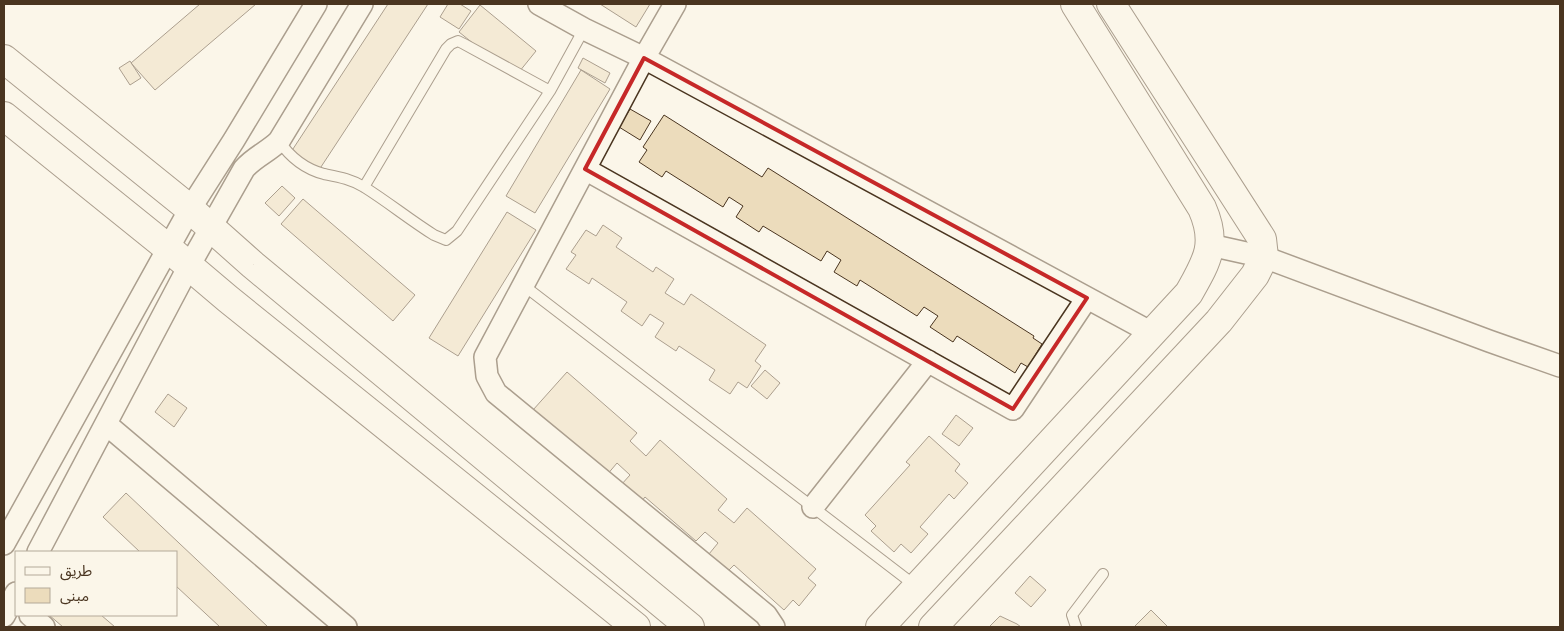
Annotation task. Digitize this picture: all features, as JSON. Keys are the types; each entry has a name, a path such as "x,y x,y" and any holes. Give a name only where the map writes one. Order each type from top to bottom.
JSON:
{"street":[{"path":"4,544 179,257 200,218 234,140 316,4"},
{"path":"200,218 255,158 269,150 279,141 362,4"},
{"path":"538,4 644,58 1152,332"},
{"path":"675,4 644,58 485,357 487,376 496,393 766,615 774,627"},
{"path":"880,627 1189,292 1206,263 1210,245 1208,221 1202,208 1075,4"},
{"path":"933,627 1219,321 1255,275 1264,257 1262,239 1111,4"},
{"path":"4,59 200,218 260,272 690,627"},
{"path":"4,116 636,627"},
{"path":"234,140 255,158"},
{"path":"585,168 1013,410 1087,298"},
{"path":"1210,245 1264,257 1560,366"},
{"path":"39,551 106,424 179,257"},
{"path":"813,507 928,361"},
{"path":"106,424 346,627"},
{"path":"31,616 44,627"}],"lane":[{"path":"279,141 289,155 306,167 323,174 339,176 364,187 434,236 446,240 457,231 550,91 584,29"},
{"path":"364,187 451,44 458,41 550,91"},
{"path":"523,285 918,588"},
{"path":"1076,627 1072,615 1103,574"}],"highlighted area":[{"path":"644,58 1087,298 1013,409 585,169"}],"building":[{"path":"200,4 256,4 155,90 131,63"},
{"path":"388,4 428,4 317,173 289,155"},
{"path":"448,4 460,4 471,11 459,29 440,17"},
{"path":"600,4 650,4 636,27"},
{"path":"480,5 536,51 515,77 459,32"},
{"path":"583,58 610,73 605,83 578,68"},
{"path":"130,61 141,78 130,85 119,68"},
{"path":"581,70 610,89 535,213 506,196"},
{"path":"630,109 651,121 640,140 619,127"},
{"path":"664,115 762,177 768,168 1034,336 1033,338 1042,344 1028,367 1021,363 1015,373 957,336 953,342 930,327 938,316 924,307 917,316 860,280 857,286 834,272 841,260 827,251 821,261 763,226 759,232 736,217 743,206 729,197 723,207 666,171 662,177 639,162 647,150 643,147"},
{"path":"282,186 295,198 279,216 265,203"},
{"path":"303,199 415,295 393,321 281,224"},
{"path":"507,212 536,230 458,356 429,338"},
{"path":"603,225 622,238 616,247 653,272 656,267 674,279 665,293 684,305 691,294 766,345 755,361 761,366 747,388 738,382 730,394 709,380 715,370 679,346 676,351 655,337 664,323 650,314 642,326 621,311 627,302 592,278 589,284 566,269 576,255 571,252 586,230 596,236"},
{"path":"765,370 780,383 767,399 751,386"},
{"path":"567,372 637,433 630,441 646,456 660,440 727,499 718,510 734,523 747,508 816,569 808,578 816,585 799,606 793,600 784,610 734,565 728,571 709,554 718,543 705,532 696,541 645,497 640,503 621,485 630,475 617,463 606,476 533,410"},
{"path":"168,394 187,408 174,427 155,412"},
{"path":"956,415 973,428 959,446 942,434"},
{"path":"929,436 960,464 955,471 968,483 954,499 949,494 920,527 928,534 911,553 901,544 894,552 871,531 876,526 865,515 910,465 906,462"},
{"path":"126,493 268,627 220,627 178,588 178,551 139,551 103,517"},
{"path":"1030,576 1046,590 1031,607 1015,593"},
{"path":"1151,610 1168,627 1134,627"},
{"path":"50,616 102,616 115,627 63,627"},
{"path":"1000,616 1017,624 1021,627 989,627"}]}
